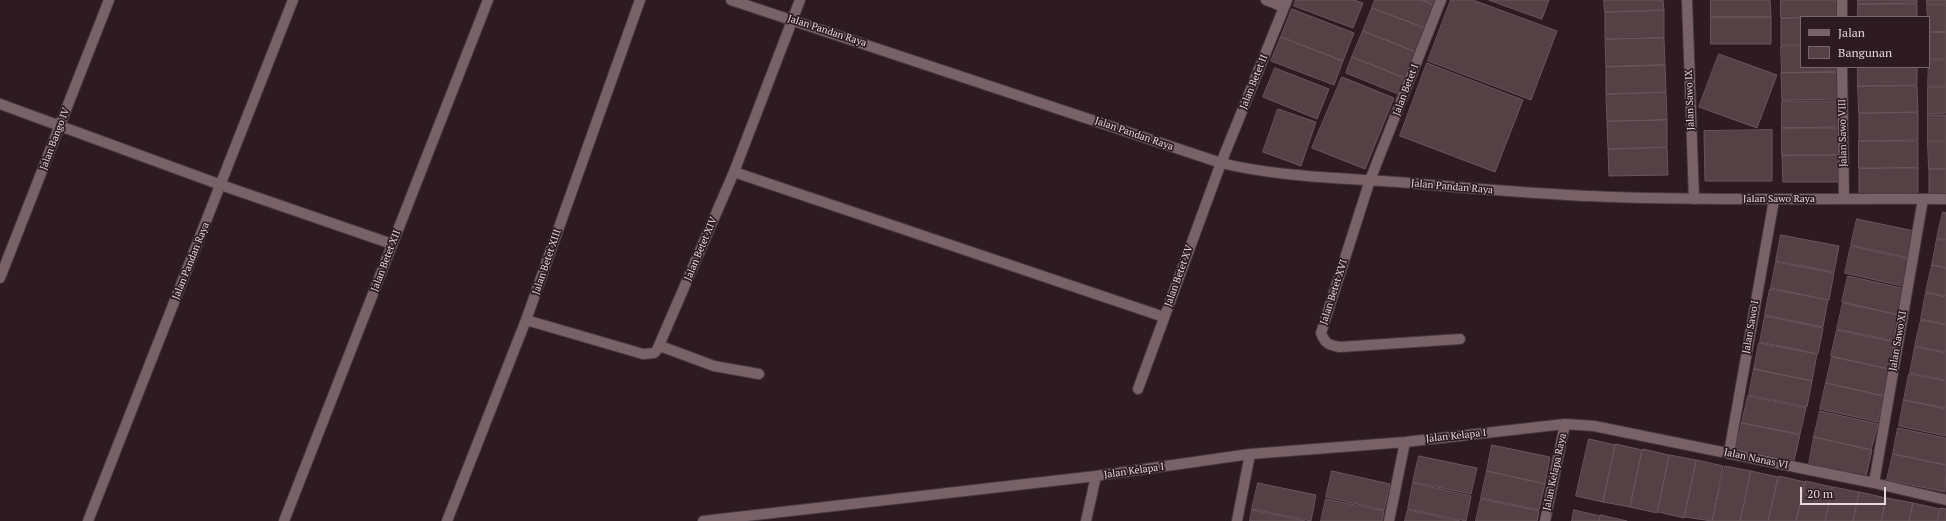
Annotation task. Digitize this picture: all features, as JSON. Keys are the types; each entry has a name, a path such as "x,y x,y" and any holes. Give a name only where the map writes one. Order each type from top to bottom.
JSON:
{"street":[{"name":"Jalan Bango IV","path":"0,278 109,0"},
{"name":"Jalan Pandan Raya","path":"88,521 293,0"},
{"name":"Jalan Betet XII","path":"284,521 488,0"},
{"name":"Jalan Betet XIII","path":"447,521 526,320 640,0"},
{"name":"Jalan Pandan Raya","path":"731,0 792,19 1221,163 1244,169 1311,177 1612,197"},
{"name":"Jalan Betet XIV","path":"660,346 734,172 800,0"},
{"path":"1266,0 1285,3"},
{"name":"Jalan Betet I","path":"1370,180 1441,0"},
{"name":"Jalan Sawo IX","path":"1687,0 1694,199"},
{"path":"1842,0 1842,16"},
{"name":"Jalan Betet II","path":"1221,163 1285,3"},
{"name":"Jalan Sawo VIII","path":"1842,68 1844,199"},
{"path":"0,104 220,185 392,244"},
{"name":"Jalan Betet XV","path":"1138,389 1221,163"},
{"path":"734,172 1164,317"},
{"name":"Jalan Betet XVI","path":"1370,180 1321,333 1323,340 1329,345 1340,347 1460,339"},
{"name":"Jalan Sawo Raya","path":"1612,197 1774,200 1946,199"},
{"name":"Jalan Sawo XI","path":"1874,483 1923,199"},
{"name":"Jalan Sawo I","path":"1729,453 1774,200"},
{"path":"526,320 643,354 654,353 660,346 714,366 759,374"},
{"name":"Jalan Nanas VI","path":"1565,424 1594,426 1874,483 1946,500"},
{"name":"Jalan Kelapa I","path":"703,521 1096,476 1250,454 1405,442 1565,424"},
{"name":"Jalan Kelapa Raya","path":"1545,521 1565,424"},
{"path":"1389,521 1405,442"},
{"path":"1237,521 1250,454"},
{"path":"1086,521 1096,476"}],"building":[{"path":"1296,0 1354,0 1363,3 1353,28 1294,6"},
{"path":"1375,0 1422,0 1434,5 1425,28 1372,8"},
{"path":"1422,0 1436,0 1434,5"},
{"path":"1451,0 1473,0 1557,31 1531,100 1428,61"},
{"path":"1489,0 1549,0 1542,19"},
{"path":"1604,0 1663,0 1664,10 1605,12"},
{"path":"1711,0 1770,0 1771,17 1711,17"},
{"path":"1781,0 1840,0 1841,16 1800,16 1800,18 1781,18"},
{"path":"1858,0 1917,0 1917,3 1858,4"},
{"path":"1927,0 1946,0 1946,4 1927,4"},
{"path":"1858,4 1917,4 1917,16 1858,16"},
{"path":"1927,5 1946,5 1946,32 1930,32 1930,16 1928,16"},
{"path":"1372,8 1425,28 1416,52 1363,31"},
{"path":"1292,9 1354,33 1343,61 1281,37"},
{"path":"1664,11 1664,38 1605,39 1605,13"},
{"path":"1711,17 1771,17 1771,44 1711,44"},
{"path":"1800,18 1800,45 1781,45 1781,19"},
{"path":"1363,31 1416,52 1405,78 1352,57"},
{"path":"1930,32 1946,32 1946,59 1930,59"},
{"path":"1281,37 1343,61 1334,85 1271,61"},
{"path":"1664,38 1665,65 1606,67 1605,40"},
{"path":"1781,46 1800,46 1800,68 1841,68 1841,72 1782,73"},
{"path":"1719,54 1777,75 1757,128 1699,107"},
{"path":"1352,57 1405,78 1398,94 1346,73"},
{"path":"1930,60 1946,60 1946,86 1928,86"},
{"path":"1427,63 1523,100 1495,172 1400,136"},
{"path":"1665,65 1666,92 1606,94 1606,67"},
{"path":"1275,68 1329,89 1317,119 1263,97"},
{"path":"1858,68 1917,68 1917,85 1858,86"},
{"path":"1841,72 1841,99 1782,100 1781,73"},
{"path":"1342,77 1394,98 1365,169 1312,148"},
{"path":"1858,86 1917,86 1918,112 1859,113"},
{"path":"1928,87 1946,87 1946,113 1928,114"},
{"path":"1666,93 1667,120 1607,121 1606,95"},
{"path":"1782,101 1841,101 1841,127 1782,128"},
{"path":"1278,109 1316,122 1301,166 1263,152"},
{"path":"1918,113 1918,140 1859,141 1859,114"},
{"path":"1928,115 1946,115 1946,141 1928,141"},
{"path":"1667,120 1667,147 1608,149 1607,122"},
{"path":"1782,128 1841,128 1842,155 1782,155"},
{"path":"1772,130 1772,181 1705,181 1704,131"},
{"path":"1859,141 1918,141 1918,168 1859,168"},
{"path":"1928,142 1946,142 1946,169 1929,169"},
{"path":"1667,148 1668,175 1609,176 1608,150"},
{"path":"1842,155 1842,182 1783,182 1782,156"},
{"path":"1918,168 1918,195 1859,196 1859,169"},
{"path":"1946,169 1946,196 1929,196 1929,170"},
{"path":"1943,212 1946,213 1946,240 1937,238"},
{"path":"1857,219 1914,231 1909,258 1851,245"},
{"path":"1781,235 1839,246 1834,272 1776,261"},
{"path":"1937,239 1946,241 1946,268 1932,265"},
{"path":"1851,246 1908,259 1902,286 1845,273"},
{"path":"1776,262 1834,273 1829,300 1771,288"},
{"path":"1932,265 1946,268 1946,296 1926,292"},
{"path":"1848,276 1906,289 1900,315 1842,302"},
{"path":"1770,289 1828,300 1823,327 1765,315"},
{"path":"1926,293 1946,297 1946,324 1921,319"},
{"path":"1843,303 1900,315 1894,341 1837,329"},
{"path":"1765,316 1823,328 1818,354 1760,342"},
{"path":"1921,320 1946,325 1946,352 1915,346"},
{"path":"1837,330 1894,342 1889,369 1831,356"},
{"path":"1759,343 1817,354 1812,381 1754,369"},
{"path":"1915,347 1946,353 1946,380 1910,373"},
{"path":"1832,357 1889,369 1883,396 1826,383"},
{"path":"1754,369 1812,381 1807,407 1749,395"},
{"path":"1909,374 1946,381 1946,408 1904,400"},
{"path":"1826,383 1884,396 1878,422 1820,409"},
{"path":"1748,396 1806,408 1800,434 1742,423"},
{"path":"1904,400 1946,409 1946,436 1899,426"},
{"path":"1820,411 1878,424 1871,450 1814,437"},
{"path":"1742,423 1800,435 1794,461 1736,449"},
{"path":"1898,428 1946,438 1946,465 1893,454"},
{"path":"1814,437 1872,450 1866,476 1809,464"},
{"path":"1589,439 1615,445 1603,502 1576,496"},
{"path":"1616,444 1642,450 1630,507 1603,502"},
{"path":"1492,445 1550,457 1545,484 1487,471"},
{"path":"1643,449 1669,455 1657,513 1630,507"},
{"path":"1893,454 1946,465 1945,492 1887,480"},
{"path":"1670,455 1696,460 1684,518 1658,512"},
{"path":"1419,456 1477,468 1471,494 1413,482"},
{"path":"1697,460 1723,466 1712,521 1685,517"},
{"path":"1725,466 1751,471 1740,521 1713,521"},
{"path":"1332,471 1390,484 1384,510 1326,497"},
{"path":"1487,471 1545,484 1539,510 1481,498"},
{"path":"1751,471 1778,477 1768,521 1741,521"},
{"path":"1779,476 1805,482 1796,521 1769,521"},
{"path":"1806,481 1832,487 1825,521 1797,521"},
{"path":"1258,483 1316,495 1311,521 1252,509"},
{"path":"1413,483 1471,496 1466,521 1408,509"},
{"path":"1833,487 1859,492 1853,521 1826,521"},
{"path":"1860,492 1886,498 1881,521 1853,521"},
{"path":"1887,498 1913,503 1909,521 1882,521"},
{"path":"1326,499 1384,511 1382,521 1321,521"},
{"path":"1481,499 1539,511 1537,521 1476,521"},
{"path":"1913,503 1940,509 1937,521 1910,521"},
{"path":"1941,508 1946,509 1946,521 1938,521"},
{"path":"1252,510 1305,521 1250,521"},
{"path":"1408,510 1460,521 1405,521"},
{"path":"1574,510 1600,516 1599,521 1572,521"},
{"path":"1601,515 1627,521 1600,521"}]}
